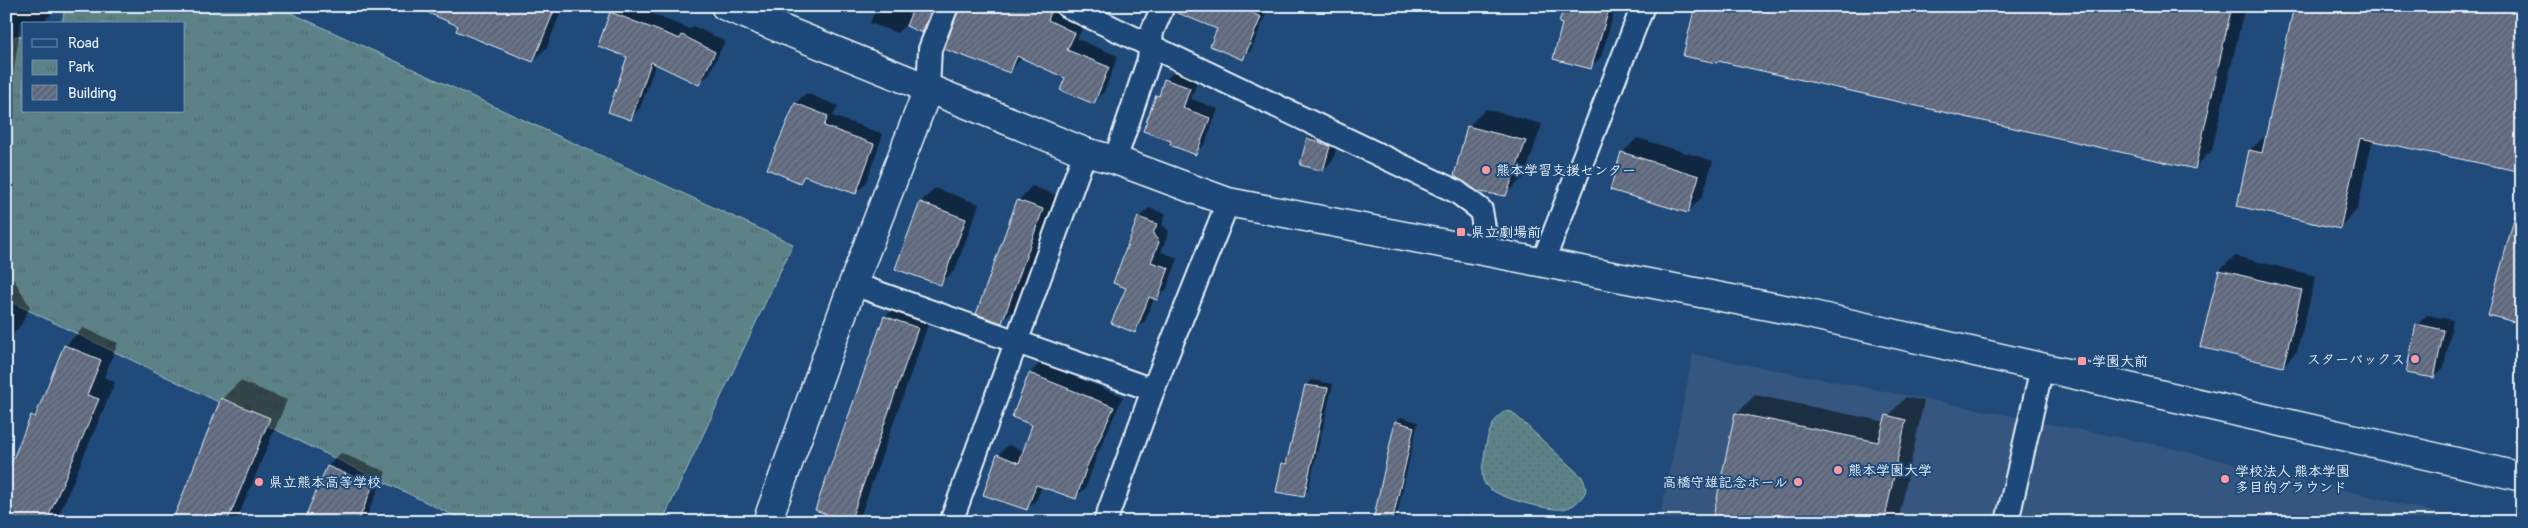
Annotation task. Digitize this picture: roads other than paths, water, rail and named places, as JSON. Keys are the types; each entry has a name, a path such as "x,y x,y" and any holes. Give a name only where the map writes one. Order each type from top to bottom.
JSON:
{"street":[{"path":"725,6 763,14 928,89 1085,152 1115,160 1228,202 1804,313 2522,477"},
{"path":"767,522 928,89 930,49 947,6"},
{"path":"1067,6 1457,192 1481,210 1488,252"},
{"path":"1115,160 1149,59 1152,32 1163,6"},
{"path":"1542,264 1643,6"},
{"path":"951,522 1085,152"},
{"path":"1104,522 1153,390 1228,202"},
{"path":"854,284 1153,390"},
{"path":"2007,522 2042,367"}],"place":[{"name":"熊本学習支援センター","path":"1486,170"},
{"name":"県立劇場前","path":"1461,232"},
{"name":"スターバックス","path":"2415,359"},
{"name":"学園大前","path":"2082,361"},
{"name":"熊本学園大学","path":"1838,470"},
{"name":"学校法人 熊本学園 多目的グラウンド","path":"2225,479"},
{"name":"県立熊本高等学校","path":"259,482"},
{"name":"高橋守雄記念ホール","path":"1798,482"}]}
